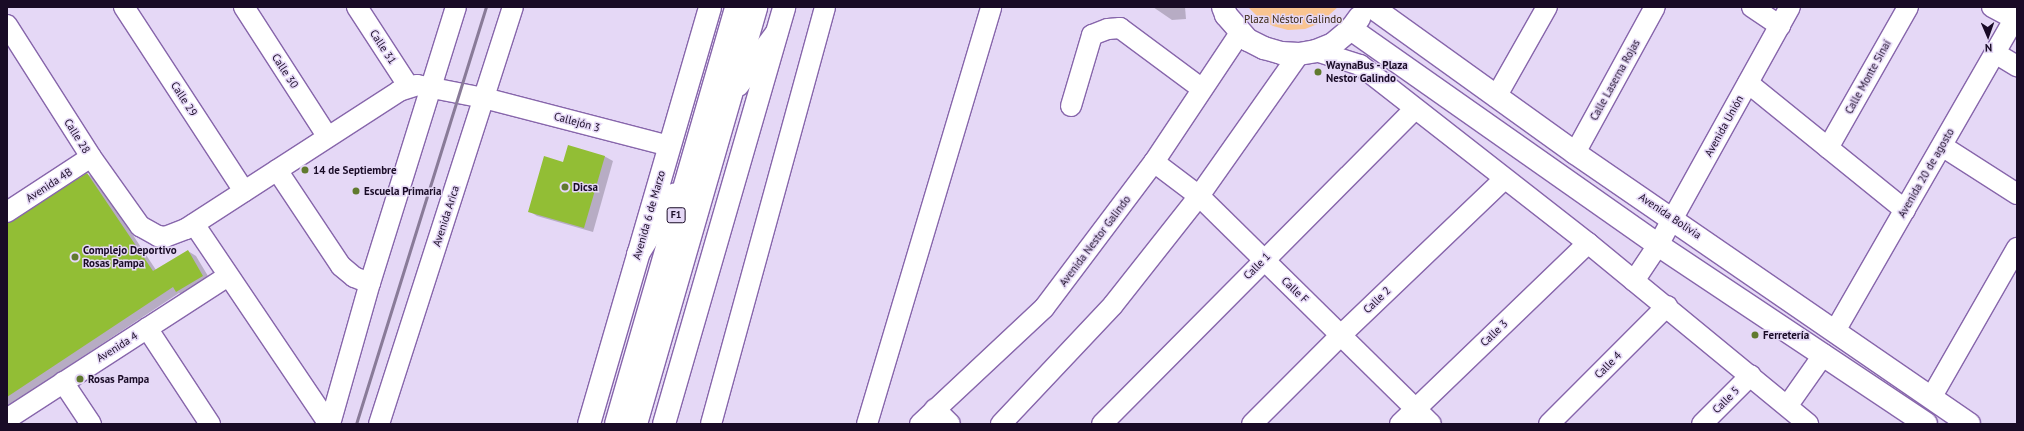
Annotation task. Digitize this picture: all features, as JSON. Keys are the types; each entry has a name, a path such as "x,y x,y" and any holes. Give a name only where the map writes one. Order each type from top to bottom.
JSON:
{"main road":[{"name":"Avenida 6 de Marzo","path":"589,424 710,7"},
{"name":"F1","path":"616,424 736,7"},
{"name":"F1","path":"636,424 756,7"},
{"path":"664,424 784,7"},
{"path":"1222,7 1240,33 1264,48 1281,53 1308,52 1333,44 1351,29 1365,7"},
{"name":"Avenida Bolivia","path":"1372,7 1576,153 1673,218 1969,424"},
{"path":"1351,29 1658,245 1824,354 1926,424"},
{"path":"730,95 776,34"},
{"path":"638,254 688,173"}],"street":[{"name":"Calle 29","path":"124,7 244,190"},
{"name":"Calle 30","path":"244,7 327,136"},
{"name":"Calle 31","path":"357,7 409,87"},
{"path":"329,424 370,283 456,7"},
{"name":"Avenida Arica","path":"379,424 513,7"},
{"path":"711,424 825,7"},
{"path":"867,424 991,7"},
{"path":"1496,97 1547,7"},
{"name":"Calle Laserna Rojas","path":"1576,153 1655,7"},
{"path":"1752,7 1780,26"},
{"name":"Avenida Unión","path":"1634,281 1658,245 1790,7"},
{"name":"Calle Monte Sinaí","path":"1828,148 1908,7"},
{"path":"1992,7 2016,17"},
{"name":"Avenida 20 de agosto","path":"1836,331 2016,17"},
{"name":"Calle 28","path":"7,25 91,157 140,226 158,236 175,234 194,224"},
{"path":"1070,106 1092,35 1108,29 1120,28 1202,89"},
{"name":"Avenida Nestor Galindo","path":"920,424 994,358 1044,308 1154,162 1240,33"},
{"path":"1001,424 1113,305 1199,196 1308,52 1360,65 1414,110 1588,243 1788,405 1808,424"},
{"path":"1995,52 2017,66"},
{"path":"1748,83 1905,210"},
{"name":"Callejón 3","path":"409,87 431,86 484,98 670,146"},
{"path":"329,424 194,224 327,136 409,87"},
{"name":"Calle 1","path":"1102,424 1264,259 1414,110"},
{"path":"1942,146 2017,194"},
{"name":"Avenida 4B","path":"7,212 91,157"},
{"name":"Calle F","path":"1154,162 1199,196 1431,424"},
{"path":"276,170 341,266 354,277 370,283"},
{"name":"Calle 2","path":"1252,424 1341,334 1504,179"},
{"name":"Calle 3","path":"1400,424 1588,243"},
{"path":"1931,398 2017,248"},
{"name":"Avenida 4","path":"7,419 228,276"},
{"name":"Calle 4","path":"1549,424 1666,306"},
{"path":"147,328 210,424"},
{"path":"1788,405 1824,354"},
{"name":"Calle 5","path":"1702,424 1751,375"},
{"path":"63,382 91,424"},
{"path":"935,410 950,424"}],"green space":[{"name":"Plaza Néstor Galindo","path":"1248,7 1338,7 1320,23 1305,29 1288,30 1273,26 1259,18"}],"building":[{"name":"Dicsa","path":"568,145 605,156 584,228 528,212 544,156 563,162"},
{"name":"Complejo Deportivo Rosas Pampa","path":"87,173 153,271 188,250 203,276 176,292 173,287 7,397 7,223"}],"railway":[{"path":"356,424 486,7"}],"place":[{"name":"WaynaBus - Plaza Nestor Galindo","path":"1318,72"},
{"name":"14 de Septiembre","path":"305,170"},
{"name":"Dicsa","path":"565,187"},
{"name":"Escuela Primaria","path":"356,191"},
{"name":"Complejo Deportivo Rosas Pampa","path":"75,257"},
{"name":"Ferretería","path":"1755,335"},
{"name":"Rosas Pampa","path":"80,379"}]}
